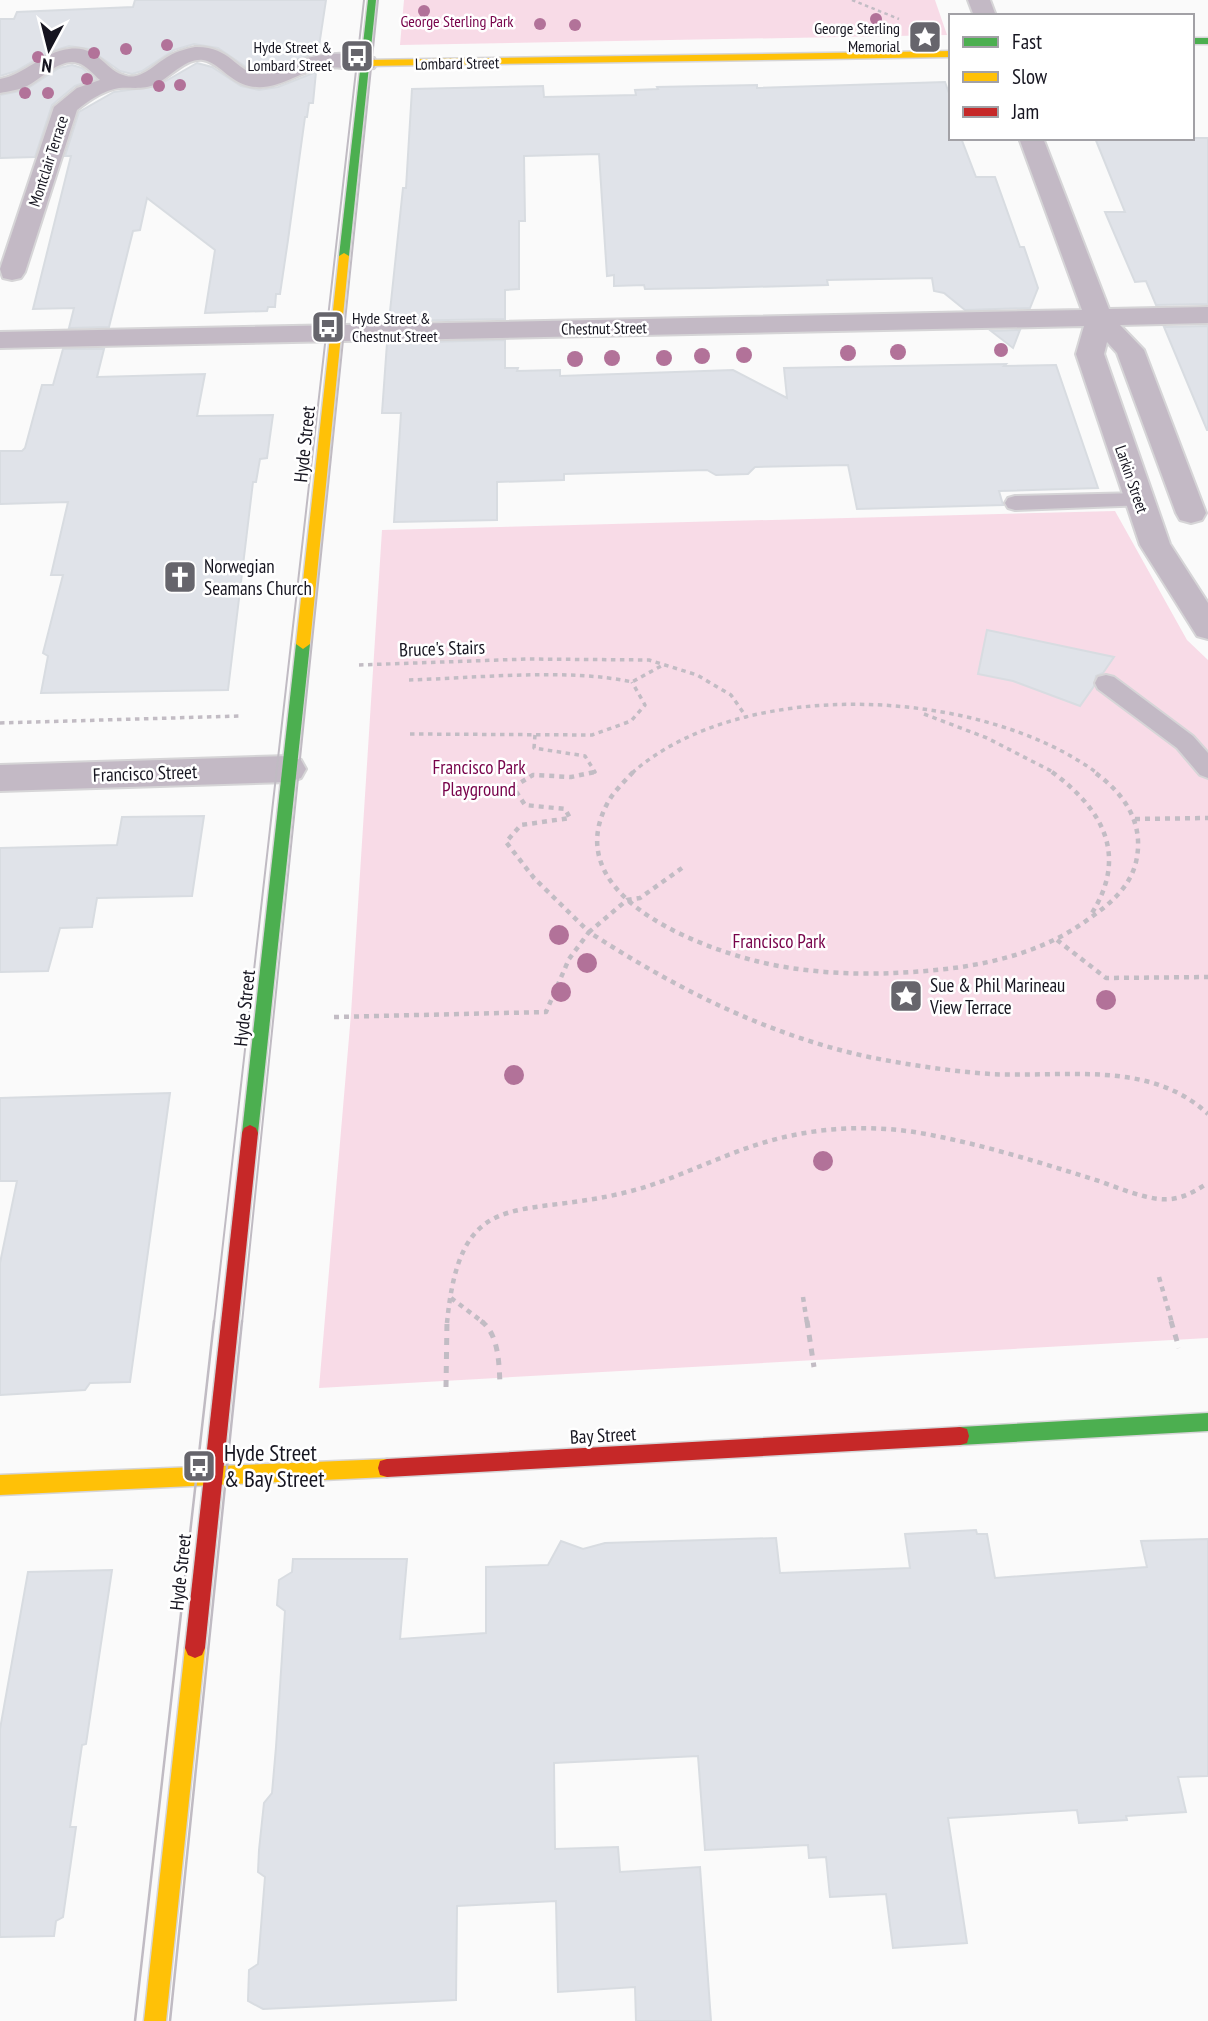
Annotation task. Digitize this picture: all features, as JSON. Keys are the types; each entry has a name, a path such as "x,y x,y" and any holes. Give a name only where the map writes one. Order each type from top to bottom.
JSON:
{"street":[{"name":"Hyde Street","path":"155,2021 372,0"},
{"name":"Lombard Street","path":"118,81 147,81 182,58 198,53 218,56 241,77 261,81 319,62 949,54"},
{"path":"0,86 20,82 52,61 72,55 92,59 109,77 118,81"},
{"name":"Montclair Terrace","path":"12,272 66,107 85,93 118,81"},
{"path":"1032,140 1099,319 1130,350 1196,507"},
{"name":"Chestnut Street","path":"0,340 1208,315"},
{"name":"Larkin Street","path":"1099,319 1090,354 1155,545 1208,628"},
{"name":"Francisco Street","path":"0,778 289,769"},
{"name":"Bay Street","path":"0,1485 212,1478 1208,1422"}],"lane":[{"path":"1016,503 1139,499"},
{"path":"1106,683 1185,743 1208,769"}],"path":[{"path":"852,0 873,9"},
{"name":"Bruce's Stairs","path":"359,665 527,659 649,660 696,675 731,695 747,718"},
{"path":"409,680 564,676 614,678 632,682 664,665"},
{"path":"410,734 592,735 631,721 645,705 632,682"},
{"path":"820,705 872,705 914,710 990,724 1071,754 1121,794 1133,811 1138,853 1131,878 1116,897 1057,940 1014,956 959,967 907,972 797,969 739,958 680,936 637,910 601,865 597,841 601,813 611,796 647,760 720,725 777,710 820,705"},
{"path":"914,710 1024,755 1072,786 1096,812 1108,835 1111,864 1105,891 1088,920"},
{"path":"0,723 240,716"},
{"path":"535,735 534,748 585,756 596,772 571,777 533,775 513,787 525,805 565,808 570,818 521,825 506,842 539,886 589,932 639,967 694,996 802,1040 895,1061 966,1072 1137,1077 1163,1082 1186,1094 1208,1114"},
{"path":"1135,819 1208,818"},
{"path":"334,1017 546,1012 569,959 589,932 627,900 640,898 682,867"},
{"path":"1057,940 1106,978 1208,977"},
{"path":"446,1387 445,1343 452,1285 464,1248 478,1228 512,1211 583,1202 618,1194 734,1152 793,1134 842,1128 913,1133 961,1142 1160,1199 1186,1197 1208,1183"},
{"path":"1159,1278 1178,1348"},
{"path":"803,1297 814,1367"},
{"path":"451,1298 489,1327 498,1357 500,1384"}],"green space":[{"name":"George Sterling Park","path":"404,0 935,0 947,35 400,45"},
{"name":"Francisco Park","path":"1115,511 1187,640 1208,660 1208,1338 319,1388 351,1014 382,530"}],"building":[{"path":"135,0 326,0 318,53 258,71 246,67 218,48 194,44 174,50 142,71 132,74 120,71 89,49 69,46 49,52 16,71 0,76 0,19 14,19 17,12 133,7"},
{"path":"197,63 212,67 241,86 259,90 278,87 316,72 313,103 309,103 305,117 280,294 276,294 275,307 268,307 267,311 205,313 215,250 147,198 140,230 133,231 109,327 69,328 74,308 33,309 71,156 65,156 79,112 114,92 157,86"},
{"path":"72,65 82,68 95,79 75,86 52,105 35,157 0,158 0,95 25,90 59,68"},
{"path":"945,82 949,93 949,140 962,140 976,177 995,177 1038,288 1030,308 965,310 944,293 934,291 932,278 827,280 828,285 709,288 645,289 644,285 614,286 614,275 607,276 599,154 524,156 525,221 519,221 519,289 505,290 505,319 389,321 403,188 406,188 412,89 543,86 544,97 636,95 635,90 658,89 657,87 757,85 757,88"},
{"path":"1208,138 1208,304 1156,305 1146,281 1135,282 1105,212 1125,212 1096,140"},
{"path":"1208,326 1208,430 1207,430 1164,327"},
{"path":"1020,330 1013,348 991,331"},
{"path":"505,340 505,368 518,368 517,371 560,370 560,376 733,370 787,398 784,368 1056,365 1098,488 999,491 1003,505 857,509 848,465 755,467 748,474 716,475 707,470 564,474 564,480 497,482 497,520 394,522 401,413 382,413 387,343"},
{"path":"63,349 104,349 97,377 205,374 197,416 273,415 267,458 260,459 256,482 253,482 228,690 41,693 48,656 43,653 63,575 51,575 68,502 0,504 0,451 22,451 25,448 42,385 53,385"},
{"path":"987,630 1114,657 1103,673 1096,676 1094,686 1080,706 1013,681 978,674"},
{"path":"204,816 192,896 97,898 92,927 60,928 48,971 0,972 0,848 117,845 122,817"},
{"path":"170,1093 130,1382 90,1383 85,1390 0,1395 0,1263 17,1181 0,1181 0,1098"},
{"path":"976,1530 977,1534 987,1534 995,1578 1147,1567 1141,1541 1208,1539 1208,1776 1178,1777 1186,1812 1126,1816 1127,1820 1079,1823 1077,1810 948,1818 967,1943 893,1948 886,1894 830,1897 826,1857 809,1858 808,1845 705,1850 698,1756 554,1763 555,1849 618,1847 620,1872 700,1867 711,2021 636,2021 635,1987 558,1992 556,1901 457,1906 456,2000 263,2009 248,2001 249,1970 258,1964 265,1877 258,1872 259,1850 264,1803 272,1793 276,1747 285,1611 277,1605 279,1580 292,1572 293,1559 407,1559 400,1639 486,1633 486,1567 548,1565 561,1541 583,1549 605,1543 776,1538 780,1573 910,1568 905,1534"},
{"path":"112,1570 86,1744 82,1745 70,1827 76,1827 63,1917 56,1921 54,1936 0,1937 0,1729 28,1572"}],"tram line":[{"path":"214,1323 364,0"},
{"path":"242,1323 378,0"},
{"path":"135,2021 214,1321"},
{"path":"170,2021 242,1321"}],"traffic: fast":[{"path":"344,256 372,0"},
{"path":"1194,41 1208,41"},
{"path":"250,1133 303,644"},
{"path":"960,1436 1208,1422"}],"traffic: slow":[{"path":"366,63 949,54"},
{"path":"303,644 344,256"},
{"path":"0,1485 387,1468"},
{"path":"155,2021 195,1648"}],"traffic: jam":[{"path":"195,1648 250,1133"},
{"path":"387,1468 960,1436"}],"place":[{"name":"George Sterling Memorial","path":"925,37"},
{"name":"Hyde Street & Lombard Street","path":"357,56"},
{"name":"Hyde Street & Chestnut Street","path":"328,327"},
{"name":"Norwegian Seamans Church","path":"180,577"},
{"name":"Sue & Phil Marineau View Terrace","path":"906,996"},
{"name":"Hyde Street & Bay Street","path":"199,1466"}],"park label":[{"name":"Francisco Park Playground","path":"479,778"}]}
